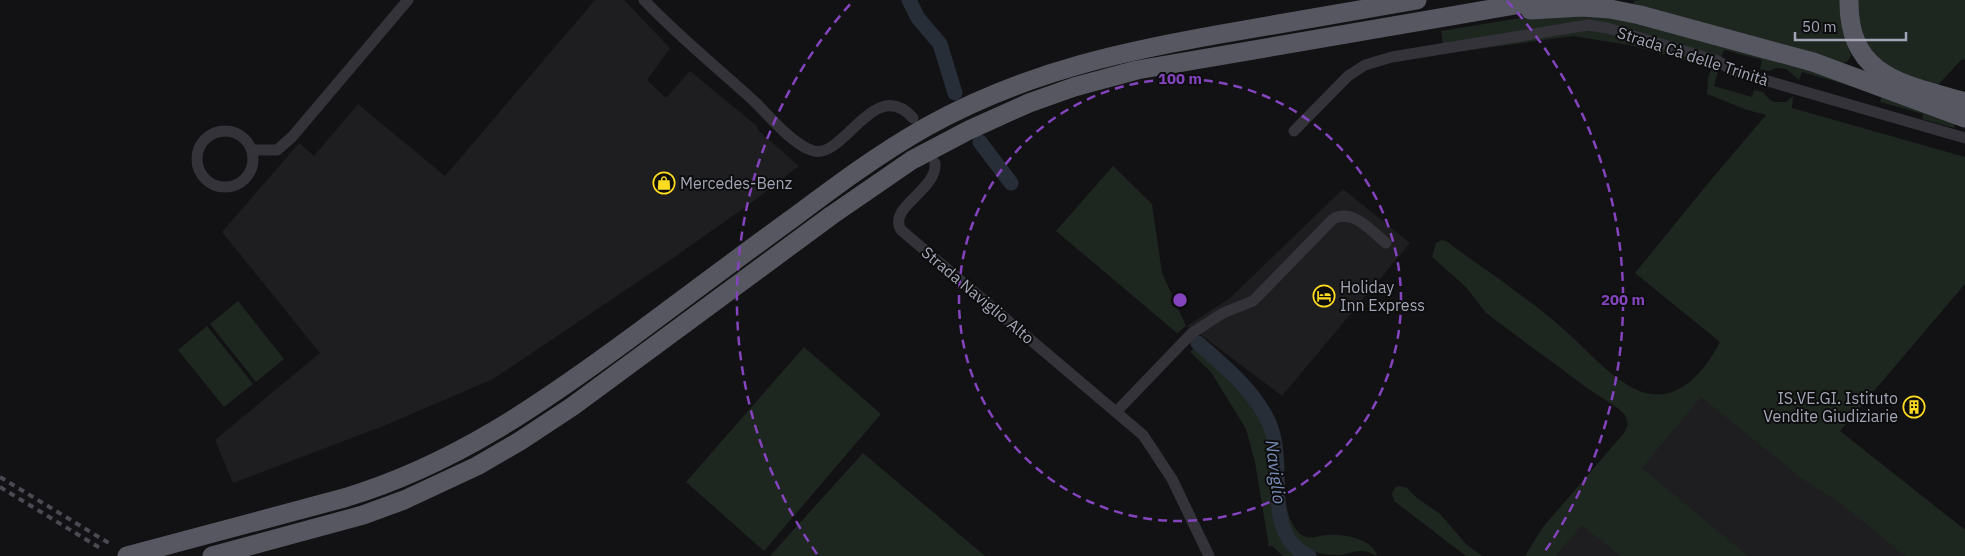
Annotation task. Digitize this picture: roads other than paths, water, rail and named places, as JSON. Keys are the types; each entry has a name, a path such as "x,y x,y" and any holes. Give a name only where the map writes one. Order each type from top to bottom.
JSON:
{"highway":[{"path":"1323,16 1388,0"},
{"path":"127,556 344,498 424,468 467,447 523,414 629,339 857,170 912,135 968,106 1034,78 1103,57 1158,44 1417,0"},
{"path":"212,556 349,520 434,486 477,466 520,441 587,396 871,186 927,152 984,123 1044,97 1121,74 1184,61 1544,0"},
{"path":"1849,0 1850,19 1855,41 1861,54 1875,68 1894,78 1965,102"},
{"path":"1423,21 1468,20 1566,7 1597,7 1621,10 1750,43 1813,62 1965,118"}],"street":[{"path":"252,150 277,150 292,137 408,0"},
{"path":"644,0 671,28 793,138 810,149 818,151 829,147 865,117 883,107 892,106 900,108 913,118"},
{"name":"Strada Cà delle Trinità","path":"1294,131 1348,76 1356,70 1376,61 1412,53 1588,25 1607,28 1720,62 1733,71 1965,138"},
{"path":"224,131 241,136 252,150 252,166 249,174 240,183 231,186 219,186 208,182 201,173 198,163 198,152 202,144 214,133 224,131"},
{"name":"Strada Naviglio Alto","path":"935,163 935,170 930,180 900,215 898,222 901,230 1143,435 1172,479 1208,556"},
{"path":"1116,412 1192,333 1223,313 1253,300 1333,219 1342,215 1352,217 1386,243"}],"waterway":[{"name":"Naviglio","path":"909,0 918,18 940,44 955,93"},
{"name":"Naviglio","path":"980,142 1011,183"},
{"name":"Naviglio","path":"1198,343 1238,380 1263,411 1274,440 1280,515 1285,532 1294,546 1309,556"}],"railway":[{"path":"0,477 112,545"},
{"path":"0,487 100,548"}],"place":[{"name":"Mercedes-Benz","path":"664,183"},
{"name":"Holiday Inn Express","path":"1324,296"},
{"name":"IS.VE.GI. Istituto Vendite Giudiziarie","path":"1914,407"}]}
